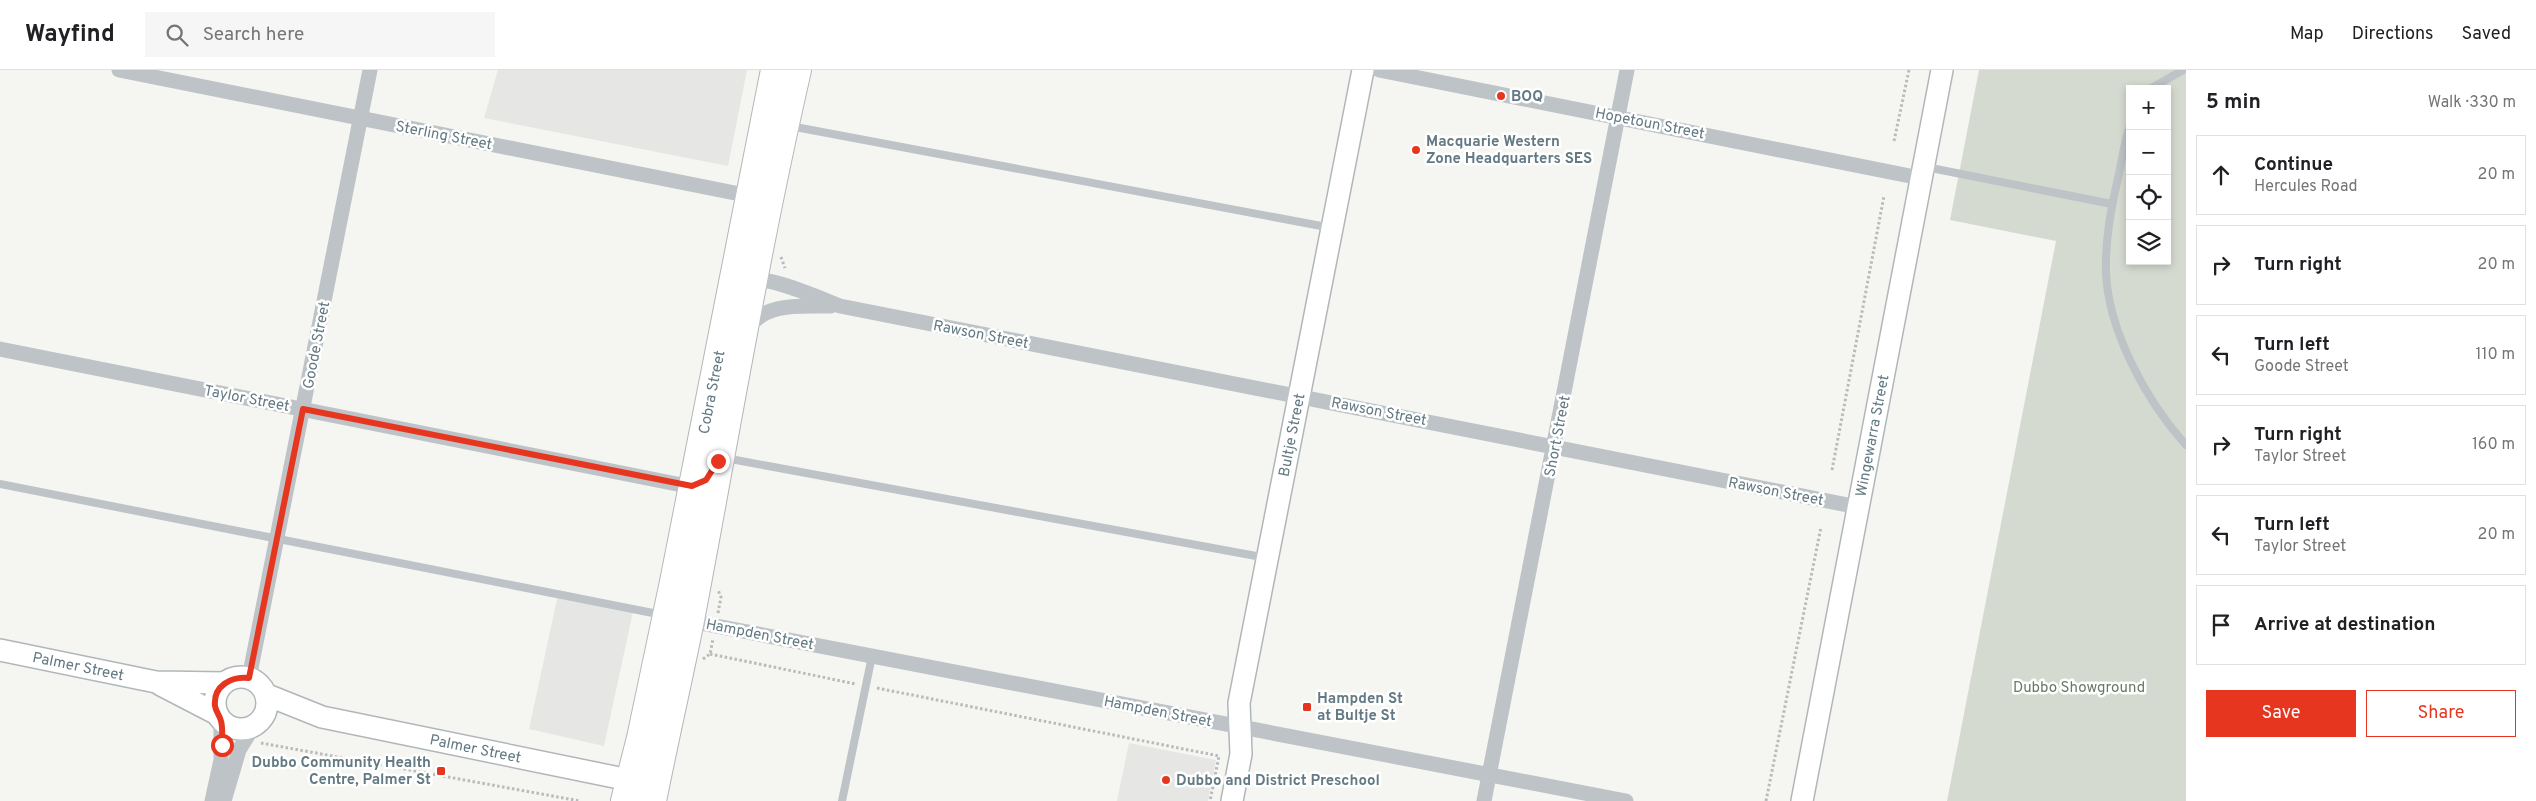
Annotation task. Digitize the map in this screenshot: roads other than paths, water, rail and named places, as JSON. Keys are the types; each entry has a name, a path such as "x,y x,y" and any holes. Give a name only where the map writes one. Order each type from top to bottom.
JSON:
{"highway":[{"name":"Cobra Street","path":"627,791 641,738 678,618 718,459 732,342 759,198 775,70"},
{"name":"Cobra Street","path":"652,801 667,724 678,618 674,582 692,486 732,342 755,279 759,198 784,125 797,70"},
{"path":"627,791 652,766 667,724"}],"street":[{"name":"Sterling Street","path":"119,70 759,198"},
{"name":"Goode Street","path":"249,678 370,70"},
{"name":"Bultje Street","path":"1232,801 1241,754 1239,702 1334,228 1363,70"},
{"name":"Hopetoun Street","path":"1379,70 1618,117 1921,172"},
{"name":"Short Street","path":"1484,801 1555,446 1627,70"},
{"name":"Wingewarra Street","path":"1802,801 1942,70"},
{"name":"Rawson Street","path":"755,279 782,284 840,306 1858,507"},
{"name":"Rawson Street","path":"732,342 767,311 790,307 840,306"},
{"name":"Taylor Street","path":"0,349 692,486"},
{"path":"692,486 706,480 718,459"},
{"name":"Hampden Street","path":"678,618 1626,801"},
{"name":"Palmer Street","path":"0,650 156,682 224,684"},
{"path":"212,801 221,760 219,716 215,699 224,684 232,679 249,678 257,682 267,695 266,712 257,731 239,750 224,801"},
{"name":"Palmer Street","path":"156,682 219,716"},
{"name":"Palmer Street","path":"267,695 322,718 627,791"},
{"path":"219,716 231,728 257,731"},
{"name":"Palmer Street","path":"257,731 322,718"}],"lane":[{"path":"2157,85 2183,70"},
{"path":"784,125 1334,228"},
{"path":"2129,130 2112,204 2106,273 2113,311 2126,348 2145,389 2168,425 2186,446"},
{"path":"1921,172 2112,204"},
{"path":"718,459 1269,558"},
{"path":"0,484 678,618"},
{"path":"842,801 872,656"}],"place":[{"name":"BOQ","path":"1501,96"},
{"name":"Macquarie Western Zone Headquarters SES","path":"1416,150"},
{"name":"Hampden St at Bultje St","path":"1307,707"},
{"name":"Dubbo Community Health Centre, Palmer St","path":"441,771"},
{"name":"Dubbo and District Preschool","path":"1166,780"}],"park label":[{"name":"Dubbo Showground","path":"2079,687"}]}
